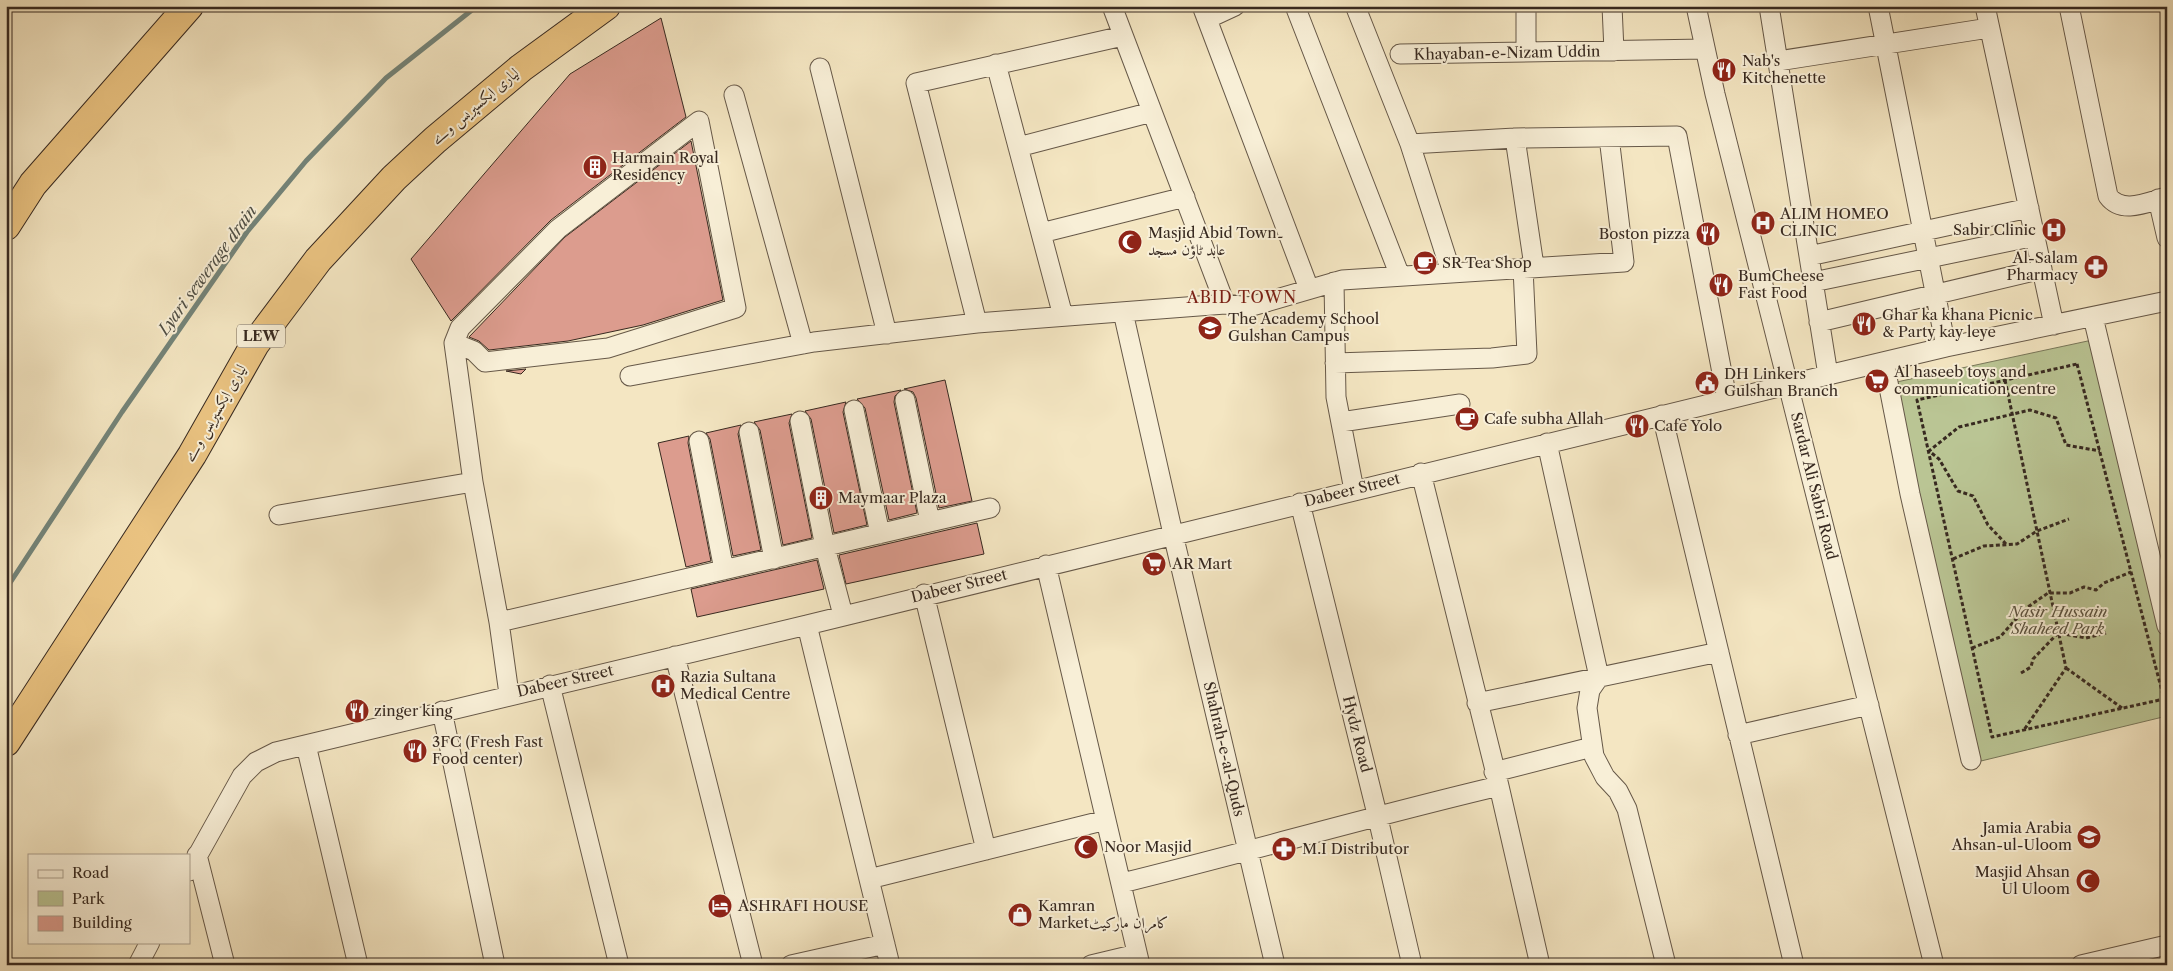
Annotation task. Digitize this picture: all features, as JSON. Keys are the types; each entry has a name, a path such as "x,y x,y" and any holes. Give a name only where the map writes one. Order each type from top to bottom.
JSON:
{"highway":[{"path":"6,226 33,184 189,6"},
{"name":"لیاری ایکسپریس وے","path":"6,742 192,455 255,344 318,260 388,185 435,140 521,68 606,6"}],"street":[{"path":"1112,6 1225,304"},
{"path":"1235,6 1205,12 1309,289"},
{"path":"1295,6 1400,276"},
{"path":"1526,6 1526,52"},
{"name":"Khayaban-e-Nizam Uddin","path":"1612,6 1614,51"},
{"name":"Sardar Ali Sabri Road","path":"1696,6 1788,384 1934,965"},
{"path":"1770,6 1828,375"},
{"path":"1878,6 1946,347"},
{"path":"1985,6 2054,325"},
{"path":"2069,6 2108,196 2114,204 2124,207 2162,198 2167,238"},
{"path":"1356,8 1410,144 1450,272"},
{"path":"1778,61 1989,28"},
{"path":"978,323 916,83 1123,36"},
{"name":"Khayaban-e-Nizam Uddin","path":"1400,54 1705,49"},
{"path":"996,64 1063,316"},
{"path":"820,68 887,334"},
{"path":"734,95 803,344"},
{"path":"1018,147 1152,112"},
{"path":"454,343 474,351 485,362 608,348 736,308 699,120 558,229 460,328 454,343 473,482 499,622 509,694"},
{"path":"1410,144 1515,138 1678,136 1727,399"},
{"path":"630,376 803,344 978,323 1225,304 1249,307 1334,282 1450,272 1624,262 1609,137"},
{"path":"1335,363 1492,358 1527,354 1528,267 1515,138"},
{"path":"1041,232 1185,197"},
{"path":"1809,256 2029,208"},
{"path":"1813,282 2035,236"},
{"path":"1820,322 2042,269"},
{"path":"1334,282 1336,397 1354,490"},
{"name":"Dabeer Street","path":"193,863 242,776 256,762 276,752 509,694 807,625 924,594 1788,384 1946,347 2167,301"},
{"name":"Shahrah-e-al-Quds","path":"1123,312 1173,534 1276,965"},
{"path":"2093,316 2167,626"},
{"path":"1884,362 1910,494 1971,760"},
{"path":"905,400 930,522"},
{"path":"1341,422 1460,404"},
{"path":"854,410 880,534"},
{"path":"1662,415 1794,965"},
{"path":"800,421 826,547 843,615"},
{"path":"749,432 774,558"},
{"path":"699,442 724,570"},
{"path":"1547,443 1599,677 1590,690 1587,708 1594,756 1605,777 1618,791 1627,808 1666,965"},
{"path":"1421,474 1540,965"},
{"path":"279,515 473,482"},
{"name":"Hydz Road","path":"1300,503 1378,814 1412,965"},
{"path":"499,622 990,508"},
{"path":"1046,565 1139,959 1091,965"},
{"path":"924,594 986,850"},
{"path":"807,625 890,965"},
{"path":"1477,703 1718,652"},
{"path":"674,656 753,965"},
{"path":"550,685 619,965"},
{"path":"1738,734 1869,705"},
{"path":"442,711 495,965"},
{"path":"306,745 358,965"},
{"path":"1122,883 1248,852 1496,779 1592,747"},
{"path":"869,878 1106,820"},
{"path":"193,863 225,965"},
{"path":"138,965 149,944"},
{"path":"791,965 885,944"},
{"path":"2081,965 2167,946"}],"path":[{"path":"2077,364 2164,699 1992,737 1917,400 2005,380 2077,364"},
{"path":"2005,380 2066,668 2122,708"},
{"path":"1929,452 1959,427 2030,410 2056,418 2066,445 2100,451"},
{"path":"1929,452 1939,459 1958,491 1973,496 1988,525 2006,544"},
{"path":"1953,559 1984,546 2017,544 2036,531 2069,519"},
{"path":"1972,648 2000,638 2025,609 2048,593 2070,593 2084,587 2096,590 2104,583 2131,572"},
{"path":"2058,633 2086,638 2106,633"},
{"path":"2021,673 2031,667 2032,659 2058,633"},
{"path":"2024,730 2066,668"}],"green space":[{"name":"Nasir Hussain Shaheed Park","path":"2097,339 2167,612 2167,716 1981,761 1892,383"}],"building":[{"path":"661,18 686,117 551,220 451,321 411,259 570,74"},
{"path":"691,141 723,300 643,325 568,341 489,350 479,341 469,337 565,237"},
{"path":"526,369 521,374 506,371"},
{"path":"945,380 972,501 939,508 916,398 913,392 904,389"},
{"path":"901,390 895,396 894,402 917,513 889,520 865,408 857,399"},
{"path":"846,402 843,412 867,525 834,533 811,419 805,411"},
{"path":"792,414 789,423 812,538 783,545 760,430 754,422"},
{"path":"741,425 738,434 761,550 733,556 710,439 706,433"},
{"path":"689,436 688,443 711,561 686,567 658,443"},
{"path":"977,523 984,554 846,584 839,555"},
{"path":"817,560 824,589 697,617 691,589"}],"waterway":[{"name":"Lyari sewerage drain","path":"6,589 122,412 247,232 306,161 386,78 477,6"}],"place":[{"name":"Nab's Kitchenette","path":"1724,70"},
{"name":"Harmain Royal Residency","path":"595,167"},
{"name":"ALIM HOMEO CLINIC","path":"1763,223"},
{"name":"Sabir Clinic","path":"2054,230"},
{"name":"Boston pizza","path":"1708,234"},
{"name":"Masjid Abid Town۔ عابد ٹاؤن مسجد","path":"1130,242"},
{"name":"SR Tea Shop","path":"1425,263"},
{"name":"Al-Salam Pharmacy","path":"2096,267"},
{"name":"BumCheese Fast Food","path":"1721,285"},
{"name":"Ghar ka khana Picnic & Party kay leye","path":"1864,324"},
{"name":"The Academy School Gulshan Campus","path":"1210,328"},
{"name":"Al haseeb toys and communication centre","path":"1877,381"},
{"name":"DH Linkers Gulshan Branch","path":"1707,383"},
{"name":"Cafe subha Allah","path":"1467,419"},
{"name":"Cafe Yolo","path":"1637,426"},
{"name":"Maymaar Plaza","path":"821,498"},
{"name":"AR Mart","path":"1154,564"},
{"name":"Razia Sultana Medical Centre","path":"663,686"},
{"name":"zinger king","path":"357,711"},
{"name":"3FC (Fresh Fast Food center)","path":"415,751"},
{"name":"Jamia Arabia Ahsan-ul-Uloom","path":"2089,837"},
{"name":"Noor Masjid","path":"1086,847"},
{"name":"M.I Distributor","path":"1284,849"},
{"name":"Masjid Ahsan Ul Uloom","path":"2088,881"},
{"name":"ASHRAFI HOUSE","path":"720,906"},
{"name":"Kamran Marketکامران مارکیٹ","path":"1020,915"}],"district":[{"name":"ABID TOWN","path":"1242,297"}]}
